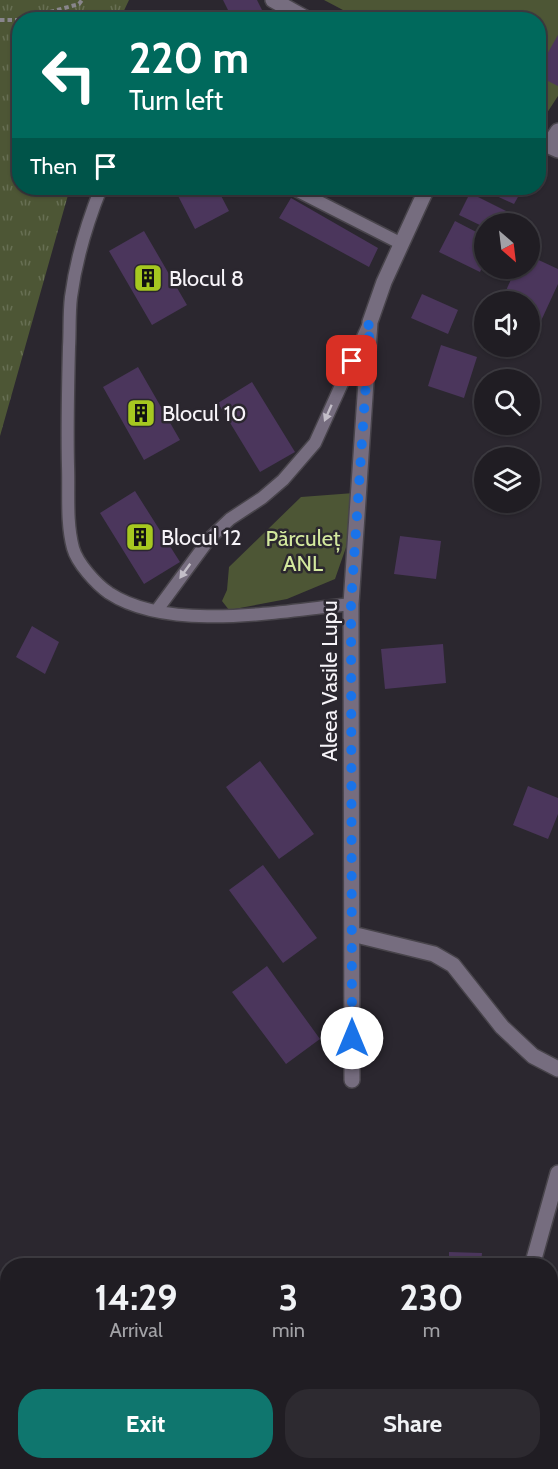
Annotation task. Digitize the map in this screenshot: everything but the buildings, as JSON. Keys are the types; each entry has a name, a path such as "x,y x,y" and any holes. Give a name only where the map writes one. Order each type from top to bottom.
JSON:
{"street":[{"path":"273,0 295,12"},
{"path":"548,146 558,131"},
{"name":"Aleea Vasile Lupu","path":"352,1080 351,604 370,322 400,243 424,195"},
{"path":"352,934 434,954 453,965 502,1027 532,1056 558,1070"},
{"path":"534,1258 558,1173"}],"lane":[{"path":"98,195 86,228 71,298 67,411 73,549 92,579 110,593 133,605 157,610 189,616 217,617 351,604"},
{"path":"306,195 400,243"},
{"path":"157,610 210,538 230,519 262,498 283,480 315,443 370,322"}],"path":[{"path":"50,12 79,4 82,0"}],"green space":[{"path":"0,0 129,0 123,12 12,12 12,195 68,195 0,436"},
{"path":"324,0 558,0 558,96 546,114 546,12 347,12"},
{"name":"Părculeț ANL","path":"354,493 351,533 335,579 287,599 229,610 222,601 227,590 229,567 301,497"}],"place":[{"name":"Blocul 8","path":"148,278"},
{"name":"Blocul 10","path":"141,413"},
{"name":"Blocul 12","path":"140,537"}],"route":[{"path":"352,361 370,322 351,604 352,1038"}]}
